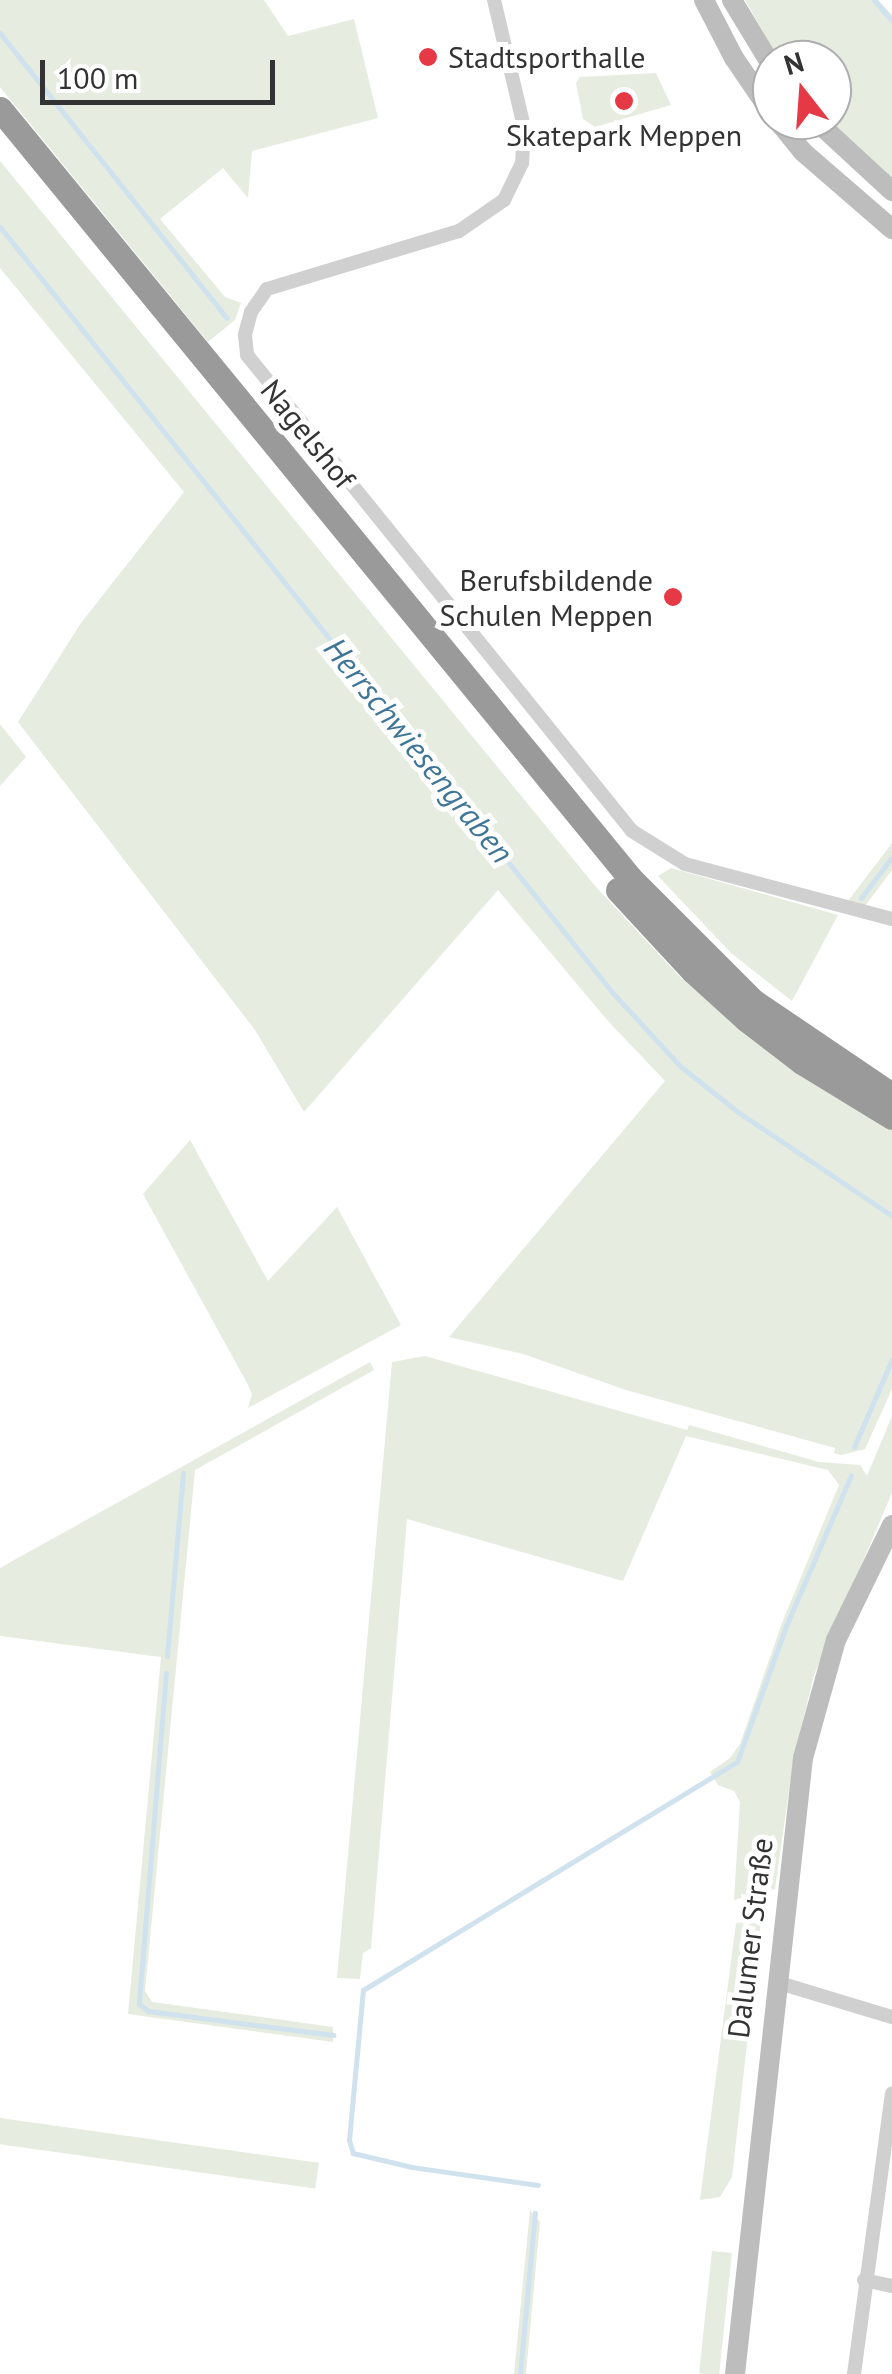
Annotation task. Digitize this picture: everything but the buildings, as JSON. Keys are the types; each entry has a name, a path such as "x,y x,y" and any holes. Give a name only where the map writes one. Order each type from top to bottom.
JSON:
{"highway":[{"path":"0,109 630,878 753,1001 892,1095"},
{"path":"0,136 613,885 693,971 746,1020 802,1062 892,1116"}],"street":[{"name":"Nagelshof","path":"494,0 524,127 522,163 504,200 459,232 266,289 251,312 245,334 248,355 632,831 685,864 892,919"},
{"path":"704,0 752,85"},
{"path":"732,0 756,40"},
{"path":"793,140 892,229"},
{"path":"837,140 892,191"},
{"name":"Dalumer Straße","path":"734,2374 802,1758 836,1640 892,1525"},
{"path":"776,1982 892,2017"},
{"path":"854,2374 892,2094"},
{"path":"864,2280 892,2286"}],"shaded area":[{"path":"0,0 264,0 288,36 354,19 378,118 252,151 248,198 223,168 160,219 225,297 241,303 235,320 208,342 0,87"},
{"path":"745,0 878,0 892,15 892,182 846,140 852,140 852,40 768,40"},
{"name":"Skatepark Meppen","path":"656,73 671,105 595,127 583,119 576,83 580,77"},
{"path":"0,161 596,887 681,978 774,1052 892,1129 892,1389 865,1449 841,1455 834,1453 835,1448 626,1390 523,1354 449,1337 665,1081 608,1021 498,890 304,1112 255,1030 18,722 81,623 184,492 0,268"},
{"path":"0,724 26,757 0,786"},
{"path":"892,843 892,870 865,906 848,901"},
{"path":"671,868 838,915 792,1001 731,953 658,876"},
{"path":"190,1140 268,1281 337,1207 401,1325 248,1408 252,1394 247,1383 143,1194"},
{"path":"425,1356 687,1430 689,1425 819,1462 860,1465 867,1476 892,1416 892,1493 814,1675 794,1756 775,1889 734,1900 740,1802 734,1791 718,1785 710,1772 730,1758 740,1744 782,1623 839,1485 828,1470 686,1436 623,1581 407,1519 371,1948 363,1953 360,1979 337,1978 392,1362"},
{"path":"370,1362 374,1370 195,1470 145,1991 152,2002 333,2027 333,2042 128,2014 161,1657 0,1636 0,1568"},
{"path":"761,1920 732,2177 720,2197 700,2200 736,1923"},
{"path":"0,2118 319,2163 315,2189 0,2144"},
{"path":"530,2210 540,2222 526,2374 514,2374"},
{"path":"712,2251 732,2253 719,2374 699,2373"}],"waterway":[{"path":"874,0 892,21"},
{"path":"0,33 227,318"},
{"name":"Herrschwiesengraben","path":"0,227 612,992 680,1066 738,1112 892,1216"},
{"path":"861,898 892,857"},
{"path":"854,1447 892,1359"},
{"path":"167,1656 183,1473"},
{"path":"538,2185 412,2167 353,2153 349,2140 363,1990 737,1762 786,1626 851,1475"},
{"path":"166,1673 139,2004 148,2011 333,2035"},
{"path":"520,2374 535,2213"}],"place":[{"name":"Stadtsporthalle","path":"428,57"},
{"name":"Skatepark Meppen","path":"624,101"},
{"name":"Berufsbildende Schulen Meppen","path":"673,597"}]}
